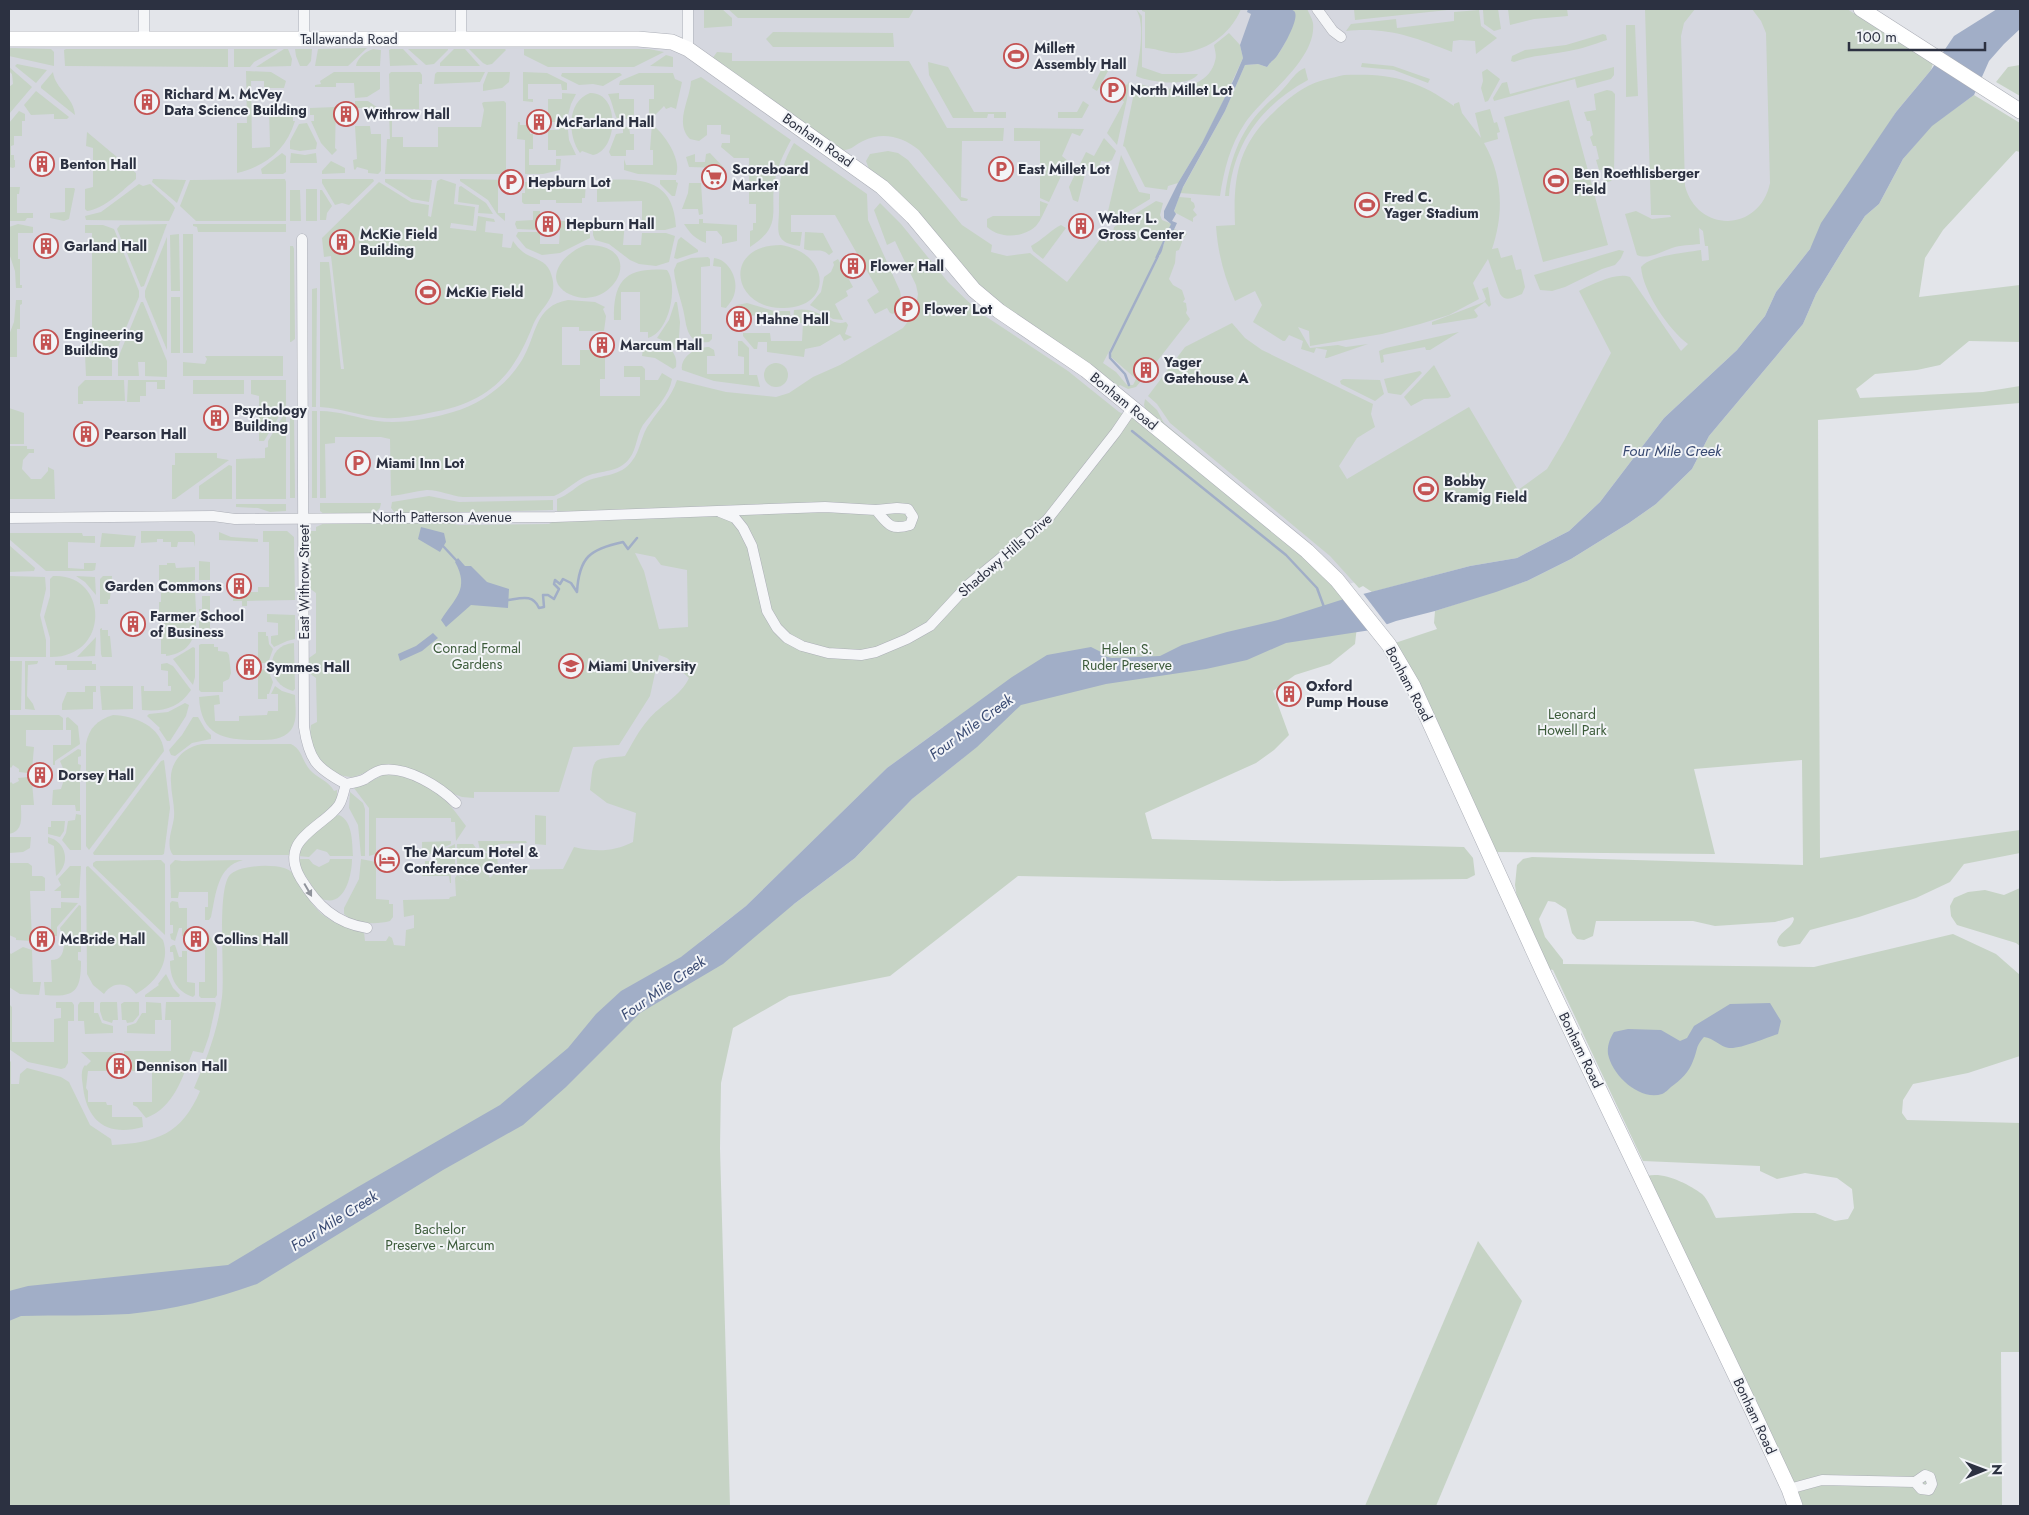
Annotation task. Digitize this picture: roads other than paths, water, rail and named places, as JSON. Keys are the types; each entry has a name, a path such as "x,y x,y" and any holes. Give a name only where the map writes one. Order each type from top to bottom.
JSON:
{"street":[{"path":"144,9 144,39"},
{"path":"304,9 304,39"},
{"path":"461,9 461,39"},
{"path":"688,9 688,49"},
{"path":"1317,9 1333,31 1341,37"},
{"path":"1860,9 2020,111"},
{"name":"Tallawanda Road","path":"9,39 638,39 672,42 688,49"},
{"name":"Bonham Road","path":"688,49 882,186 913,217 974,290 999,311 1086,370 1307,551 1346,591 1389,645 1421,702 1544,974 1789,1489 1795,1506"},
{"name":"East Withrow Street","path":"302,239 304,727 308,748 317,764 330,775 346,784"},
{"name":"Shadowy Hills Drive","path":"719,511 734,518 743,528 752,546 767,611 777,628 787,638 802,646 828,653 854,655 876,652 907,639 930,626 968,584 1047,520 1116,432 1132,407"},
{"name":"North Patterson Avenue","path":"9,518 213,516 234,519 554,517 825,507 876,510"},
{"path":"367,928 356,926 333,915 312,897 296,870 295,849 300,841 340,804 346,784 364,779 376,772 390,770 405,773 435,785 456,803"},
{"path":"1789,1489 1822,1480 1915,1482"}],"water":[{"path":"1248,9 1290,9 1294,11 1295,20 1283,47 1267,67 1258,64 1245,65 1225,111 1183,187 1174,211 1176,214 1172,221 1177,223 1171,236 1165,241 1160,255 1155,258 1171,224 1164,218 1164,211 1202,143 1243,58 1240,45 1251,14 1247,12"},
{"name":"Four Mile Creek","path":"1997,9 2020,9 2020,29 1989,61 1974,95 1932,126 1903,159 1879,204 1865,216 1816,294 1803,324 1709,436 1692,469 1656,504 1629,523 1571,559 1527,581 1435,611 1396,621 1371,630 1286,643 1247,660 1206,669 1106,684 1021,705 977,747 912,799 855,858 794,904 723,964 640,1013 566,1087 523,1125 443,1170 257,1284 194,1303 161,1310 116,1315 21,1316 9,1321 9,1291 28,1286 228,1265 500,1105 568,1048 596,1014 621,991 681,957 746,906 887,768 1012,677 1047,655 1091,647 1101,652 1100,655 1112,658 1160,656 1182,645 1278,620 1344,599 1470,566 1517,558 1569,531 1600,502 1664,418 1737,350 1765,316 1776,292 1810,249 1821,223 1896,112 1931,70 1954,36"},
{"path":"421,527 444,533 446,542 440,552 418,539"},
{"path":"458,558 465,566 471,566 487,582 509,589 508,608 471,605 446,627 441,620 456,599 461,586 459,571 455,562"},
{"path":"433,633 438,638 422,651 400,661 398,654 416,646"},
{"path":"1770,1003 1781,1021 1778,1034 1734,1048 1726,1047 1704,1037 1687,1072 1678,1082 1662,1094 1644,1094 1636,1090 1621,1078 1608,1054 1610,1039 1614,1032 1628,1029 1661,1030 1680,1041 1687,1038 1694,1026 1730,1004"}],"waterway":[{"path":"1129,385 1125,374 1110,358 1110,353 1158,256"},
{"path":"1132,431 1286,555 1317,588 1324,607"},
{"path":"508,600 526,598 534,601 539,608 544,607 543,595 548,595 554,599 559,589 554,584 555,580 560,584 563,579 571,583 577,592 580,570 588,556 602,548 623,542 628,549 637,538"},
{"path":"443,546 456,560"}],"place":[{"name":"Millett Assembly Hall","path":"1016,56"},
{"name":"North Millet Lot","path":"1113,90"},
{"name":"Richard M. McVey Data Science Building","path":"147,102"},
{"name":"Withrow Hall","path":"346,114"},
{"name":"McFarland Hall","path":"539,122"},
{"name":"Benton Hall","path":"42,164"},
{"name":"East Millet Lot","path":"1001,169"},
{"name":"Scoreboard Market","path":"714,177"},
{"name":"Ben Roethlisberger Field","path":"1556,181"},
{"name":"Hepburn Lot","path":"511,182"},
{"name":"Fred C. Yager Stadium","path":"1367,205"},
{"name":"Hepburn Hall","path":"548,224"},
{"name":"Walter L. Gross Center","path":"1081,226"},
{"name":"McKie Field Building","path":"342,242"},
{"name":"Garland Hall","path":"46,246"},
{"name":"Flower Hall","path":"853,266"},
{"name":"McKie Field","path":"428,292"},
{"name":"Flower Lot","path":"907,309"},
{"name":"Hahne Hall","path":"739,319"},
{"name":"Engineering Building","path":"46,342"},
{"name":"Marcum Hall","path":"602,345"},
{"name":"Yager Gatehouse A","path":"1146,370"},
{"name":"Psychology Building","path":"216,418"},
{"name":"Pearson Hall","path":"86,434"},
{"name":"Miami Inn Lot","path":"358,463"},
{"name":"Bobby Kramig Field","path":"1426,489"},
{"name":"Garden Commons","path":"239,586"},
{"name":"Farmer School of Business","path":"133,624"},
{"name":"Miami University","path":"571,666"},
{"name":"Symmes Hall","path":"249,667"},
{"name":"Oxford Pump House","path":"1289,694"},
{"name":"Dorsey Hall","path":"40,775"},
{"name":"The Marcum Hotel & Conference Center","path":"387,860"},
{"name":"McBride Hall","path":"42,939"},
{"name":"Collins Hall","path":"196,939"},
{"name":"Dennison Hall","path":"119,1066"}],"park label":[{"name":"Conrad Formal Gardens","path":"477,656"},
{"name":"Helen S. Ruder Preserve","path":"1127,658"},
{"name":"Leonard Howell Park","path":"1572,722"},
{"name":"Bachelor Preserve - Marcum","path":"440,1238"}]}
